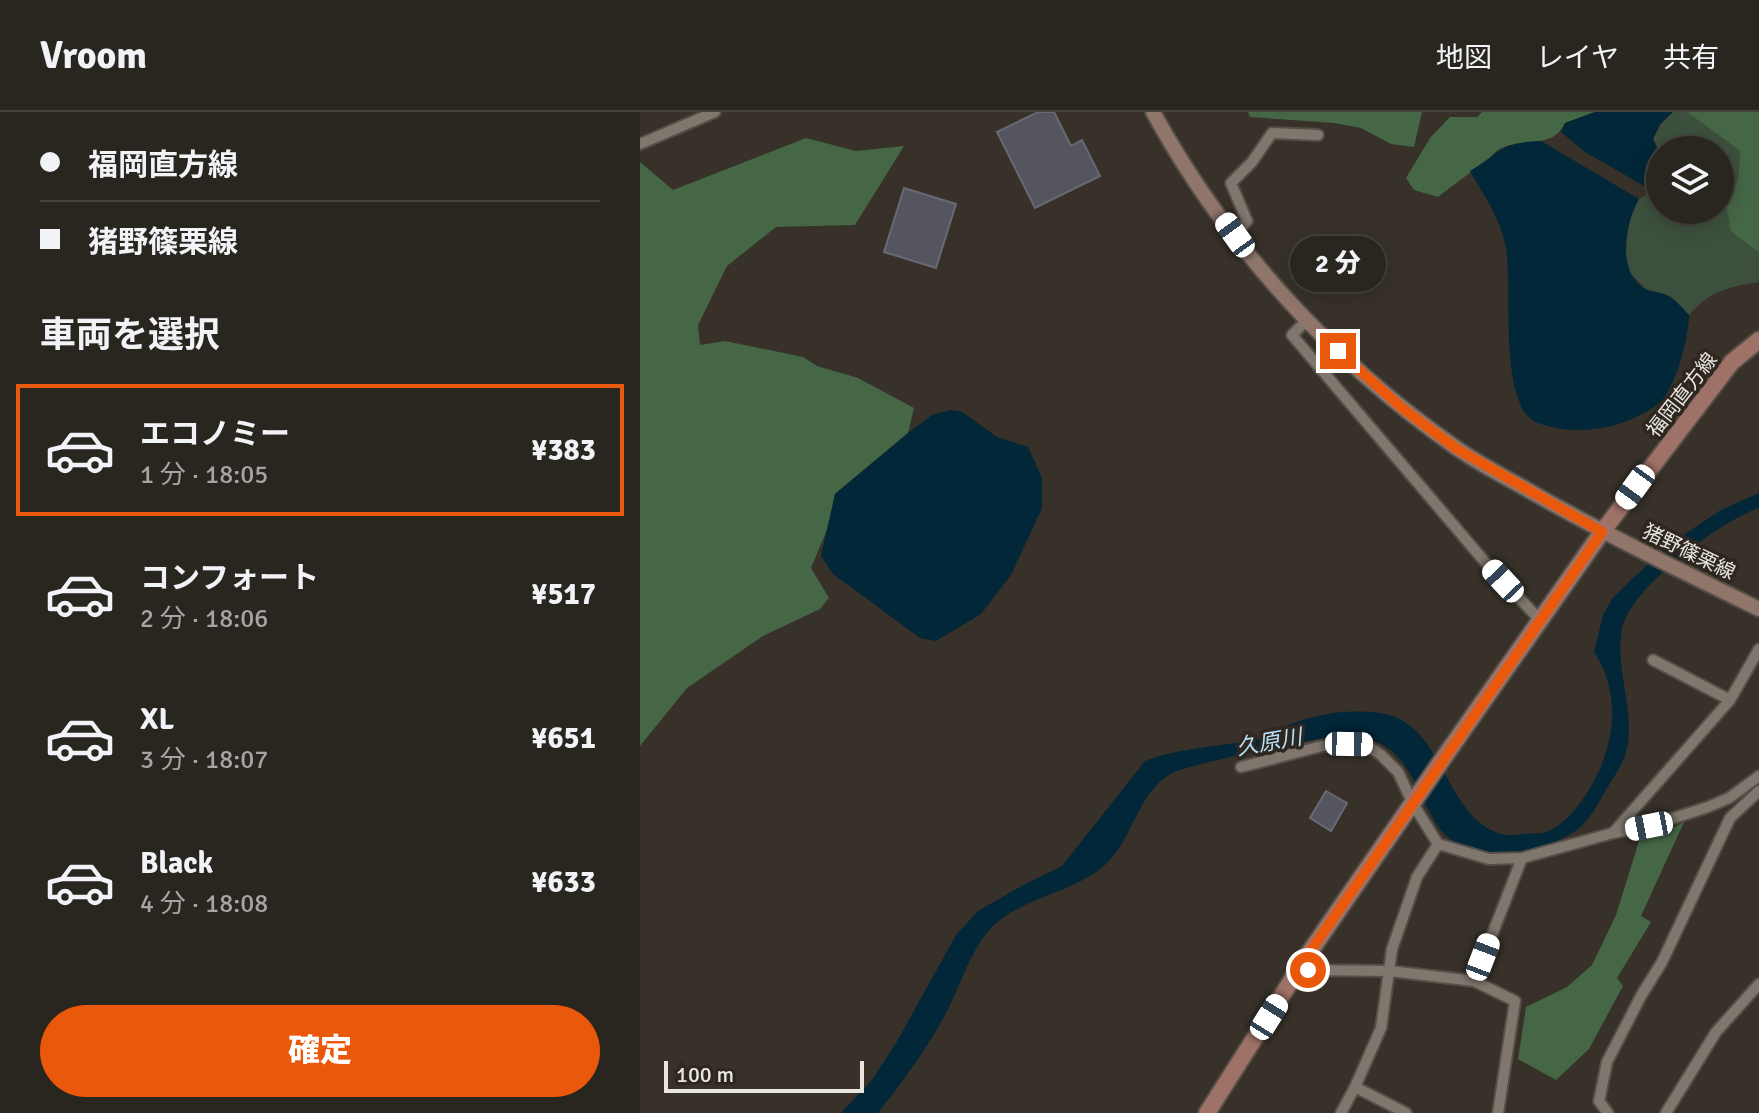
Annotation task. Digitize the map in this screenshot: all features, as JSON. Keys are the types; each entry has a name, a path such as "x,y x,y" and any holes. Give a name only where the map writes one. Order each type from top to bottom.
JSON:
{"main road":[{"name":"猪野篠栗線","path":"1153,112 1199,185 1256,263 1307,320 1378,387 1457,449 1602,532 1759,609"},
{"name":"福岡直方線","path":"1207,1113 1301,966 1602,532 1732,362 1759,340"}],"street":[{"path":"640,144 715,112"},
{"path":"1235,235 1247,221 1231,183 1252,162 1272,133 1318,135"},
{"path":"1307,320 1292,335 1485,562 1540,620"},
{"path":"1613,833 1730,700 1759,649"},
{"path":"1653,660 1730,700"},
{"path":"1241,767 1322,746 1365,744 1398,772 1438,844 1489,859 1522,858 1649,826 1729,798 1759,776"},
{"path":"1608,1113 1599,1101 1607,1062 1662,962 1730,818 1759,791"},
{"path":"1341,1113 1381,1028 1392,949 1417,877 1438,844"},
{"path":"1474,981 1522,858"},
{"path":"1301,966 1308,970 1390,971 1474,981 1515,1001 1498,1113"},
{"path":"1666,1113 1716,1032 1759,984"},
{"path":"1355,1087 1406,1113"}],"green space":[{"path":"1248,112 1422,112 1414,147 1391,144 1361,128 1250,117"},
{"path":"1482,112 1595,112 1565,123 1554,136 1501,148 1438,197 1414,190 1406,178 1430,138 1450,117 1477,117"},
{"path":"1673,112 1687,112 1720,136 1655,136"},
{"path":"1687,112 1759,112 1759,253 1731,231 1740,151 1734,147 1734,136 1720,136"},
{"path":"806,138 856,151 904,146 855,225 776,227 727,266 698,325 700,345 725,341 803,357 817,366 858,378 914,408 908,433 835,494 829,525 811,568 829,598 820,609 763,636 687,688 640,746 640,162 673,190"},
{"path":"1734,147 1740,151 1738,181 1734,187"},
{"path":"1646,195 1646,224 1730,224 1731,230 1759,253 1759,282 1720,291 1704,300 1689,315 1670,296 1646,289 1630,273 1626,255 1629,217 1639,199"},
{"path":"1684,822 1641,916 1651,922 1617,978 1623,986 1589,1049 1556,1080 1518,1059 1526,1007 1567,987 1592,965 1616,915 1640,838 1663,833"}],"water":[{"path":"1595,112 1673,112 1660,124 1654,136 1646,136 1646,187 1585,152 1561,132 1565,123"},
{"path":"1541,141 1639,199 1627,234 1630,272 1647,290 1669,296 1689,315 1687,337 1670,389 1657,405 1616,425 1571,430 1540,424 1531,419 1521,406 1515,387 1509,339 1508,266 1504,237 1470,171 1509,146"},
{"path":"950,410 962,412 997,437 1028,447 1042,478 1042,508 1011,575 981,614 936,641 920,638 833,574 821,556 835,494 932,415"},
{"name":"久原川","path":"1759,493 1759,508 1722,527 1679,558 1641,595 1629,613 1620,643 1629,729 1627,749 1597,806 1578,829 1564,838 1528,850 1488,853 1470,849 1454,842 1441,830 1411,775 1396,755 1379,743 1355,735 1263,750 1172,773 1150,792 1123,842 1106,864 1080,882 1020,907 986,934 931,1039 878,1113 841,1113 872,1080 896,1043 956,935 978,911 1062,866 1145,761 1187,750 1258,739 1313,717 1357,711 1380,713 1402,720 1419,734 1455,793 1484,826 1509,835 1545,833 1558,826 1583,799 1608,746 1612,708 1610,689 1594,652 1603,615 1612,599 1670,544 1721,510"}],"building":[{"path":"1038,112 1054,112 1071,146 1082,140 1100,176 1035,208 997,132"},
{"path":"904,188 956,204 936,268 884,252"},
{"path":"1326,791 1347,803 1331,831 1310,818"}],"route":[{"path":"1308,970 1301,966 1307,956 1602,532 1457,449 1402,408 1338,351"}]}
